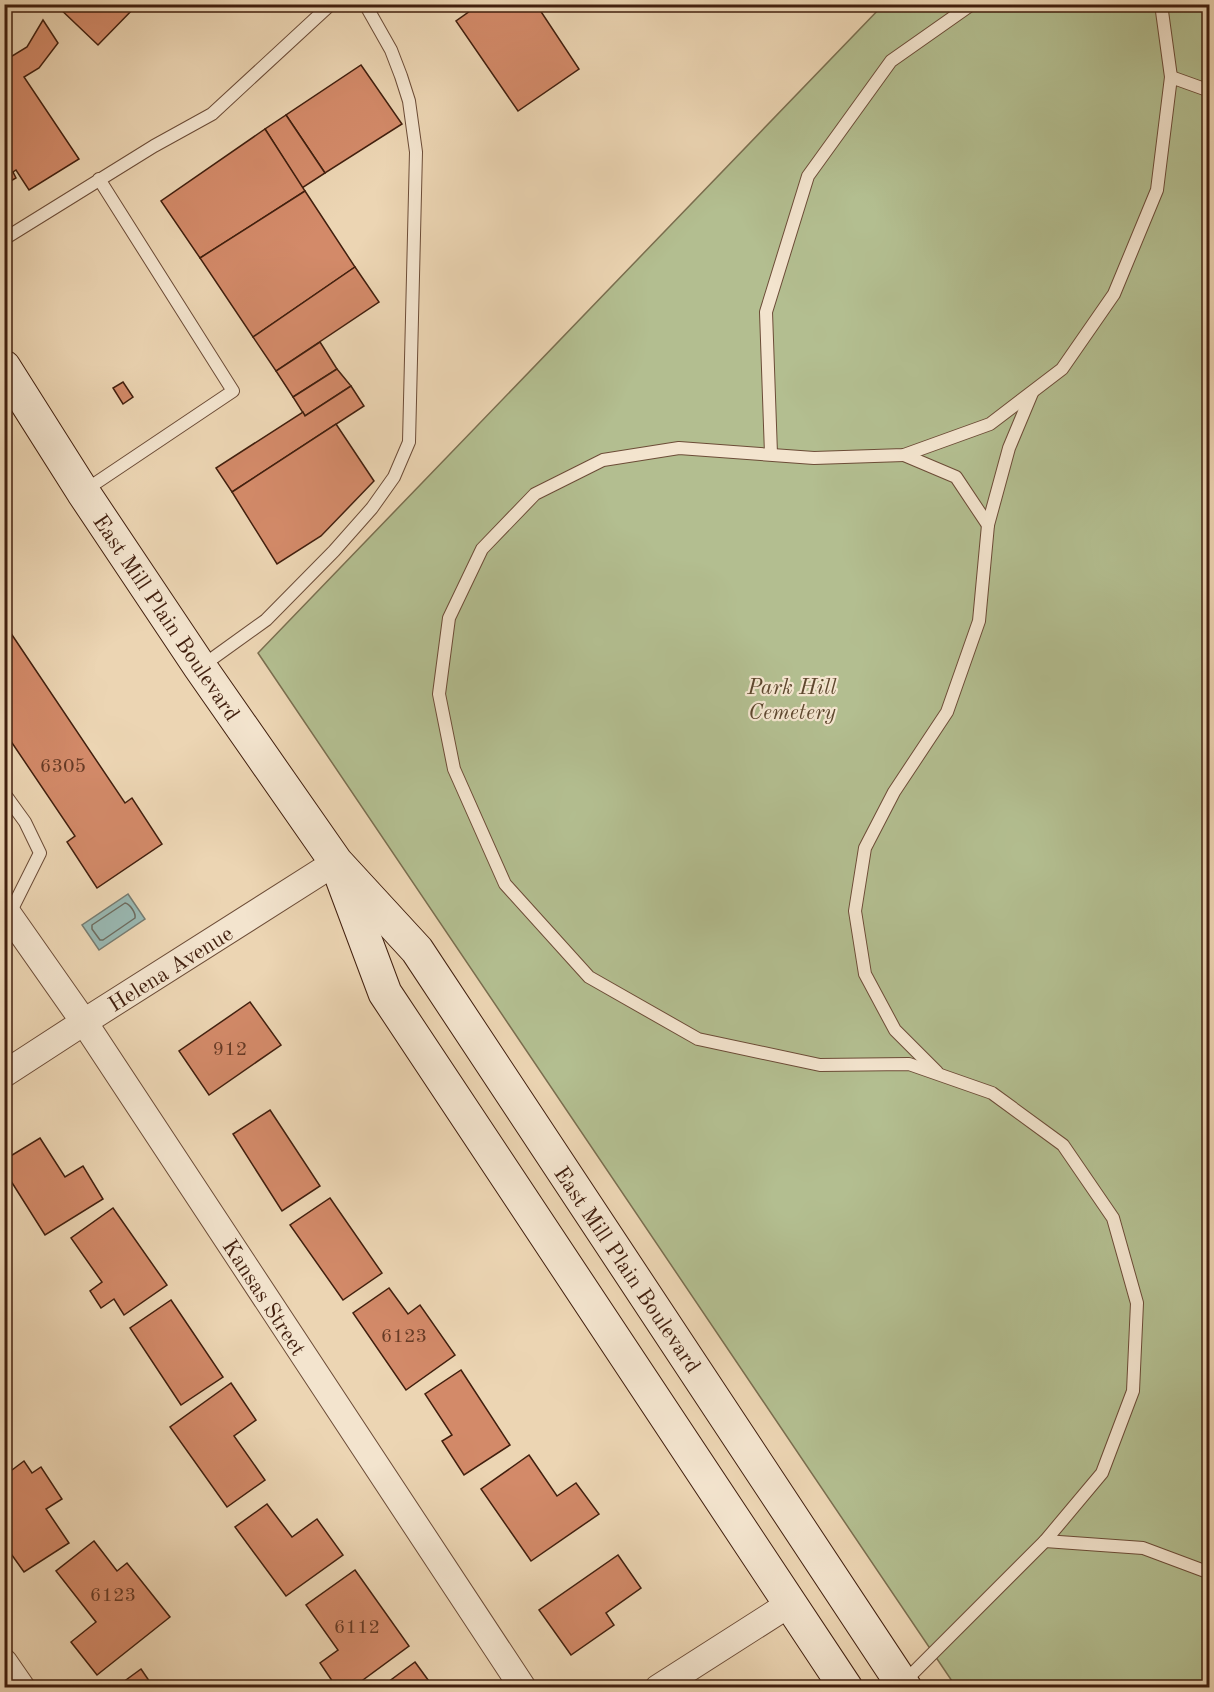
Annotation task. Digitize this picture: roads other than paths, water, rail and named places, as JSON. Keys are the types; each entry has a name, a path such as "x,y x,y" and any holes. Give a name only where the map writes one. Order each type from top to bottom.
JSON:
{"main road":[{"name":"East Mill Plain Boulevard","path":"4,367 83,492 200,667 336,862 417,950 904,1686"},
{"name":"East Mill Plain Boulevard","path":"336,862 386,993 846,1688"}],"street":[{"name":"Helena Avenue","path":"4,1074 336,862"},
{"name":"Kansas Street","path":"7,912 84,1022 523,1688"},
{"path":"658,1688 790,1603"},
{"path":"4,1662 22,1688"}],"lane":[{"path":"4,238 154,146 212,114 331,4"},
{"path":"200,667 266,620 334,551 372,508 394,477 409,442 416,152 409,101 401,76 391,50 365,4"},
{"path":"771,454 766,312 808,176 891,60 972,4"},
{"path":"904,1686 1045,1541 1102,1473 1133,1391 1137,1303 1113,1218 1063,1145 992,1092 909,1064 820,1065 698,1039 589,977 505,884 454,769 440,694 449,618 482,549 535,494 603,460 679,448 814,458 904,455 990,424 1062,369 1114,294 1157,190 1171,77 1161,4"},
{"path":"1171,77 1209,91"},
{"path":"83,492 233,391 99,179"},
{"path":"940,1075 895,1030 865,974 855,911 865,848 894,792 947,712 979,621 988,525 1009,448 1033,391"},
{"path":"904,455 956,477 988,525"},
{"path":"4,793 25,822 40,853 7,912"},
{"path":"1045,1541 1143,1548 1209,1573"}],"water":[{"path":"128,894 145,919 99,950 82,925"}],"park label":[{"name":"Park Hill Cemetery","path":"792,698"}]}
